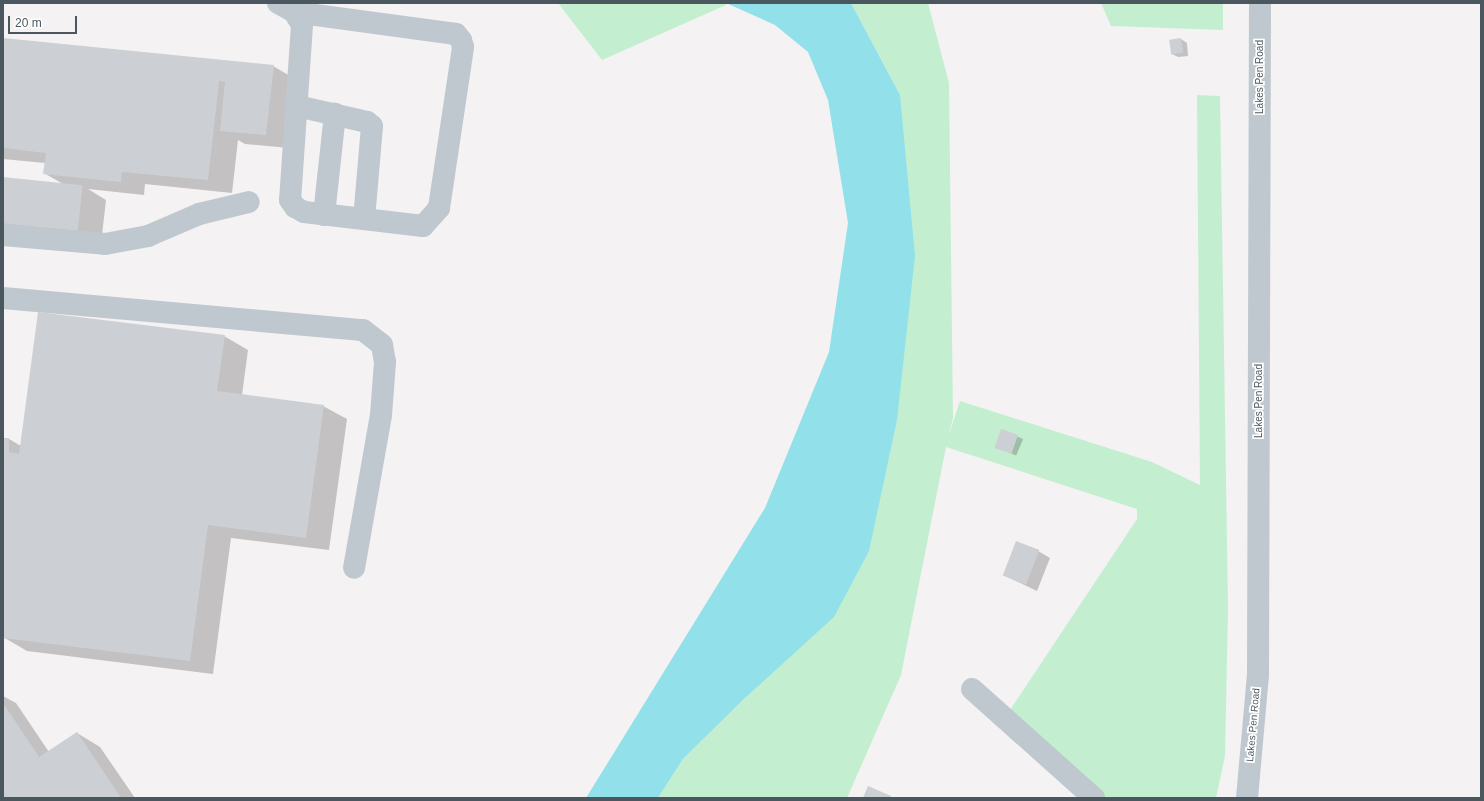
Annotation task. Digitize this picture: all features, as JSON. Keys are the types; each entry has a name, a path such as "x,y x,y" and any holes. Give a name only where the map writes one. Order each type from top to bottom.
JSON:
{"street":[{"name":"Lakes Pen Road","path":"1247,798 1258,674 1260,3"},
{"path":"286,8 456,34 463,43 439,208 423,226 304,212 295,207 290,200 302,25 286,8"},
{"path":"297,106 367,122 372,126 364,219"},
{"path":"324,214 334,114"},
{"path":"3,235 105,244 148,236 199,214 248,202"},
{"path":"3,298 363,330 382,345 385,362 381,415 354,568"},
{"path":"972,689 1094,798"}],"green space":[{"path":"558,3 726,3 726,5 602,60"},
{"path":"851,3 928,3 949,83 953,418 948,437 960,401 1152,462 1200,485 1197,95 1220,96 1228,608 1225,756 1216,798 1101,798 1008,713 1137,519 1137,509 946,447 901,675 847,798 658,798 683,759 746,697 900,95"},
{"path":"1101,3 1223,3 1223,30 1111,26"}],"water":[{"path":"726,3 851,3 900,95 915,256 897,420 869,551 834,617 746,697 683,759 658,798 586,798 765,508 829,352 848,223 828,100 808,52 775,25"}],"building":[{"path":"3,38 274,65 266,135 220,131 225,82 219,81 208,180 122,172 121,182 43,174 46,153 3,148"},
{"path":"1181,38 1183,53 1171,55 1169,40"},
{"path":"3,177 83,185 78,231 3,223"},
{"path":"38,312 225,335 217,391 324,405 306,538 208,525 190,661 3,638 3,438 9,438 9,452 19,454"},
{"path":"1001,429 1018,435 1012,454 994,448"},
{"path":"1016,541 1039,550 1026,585 1003,576"},
{"path":"3,703 39,757 77,732 121,798 3,798"},
{"path":"868,786 891,796 891,798 863,798"}]}
